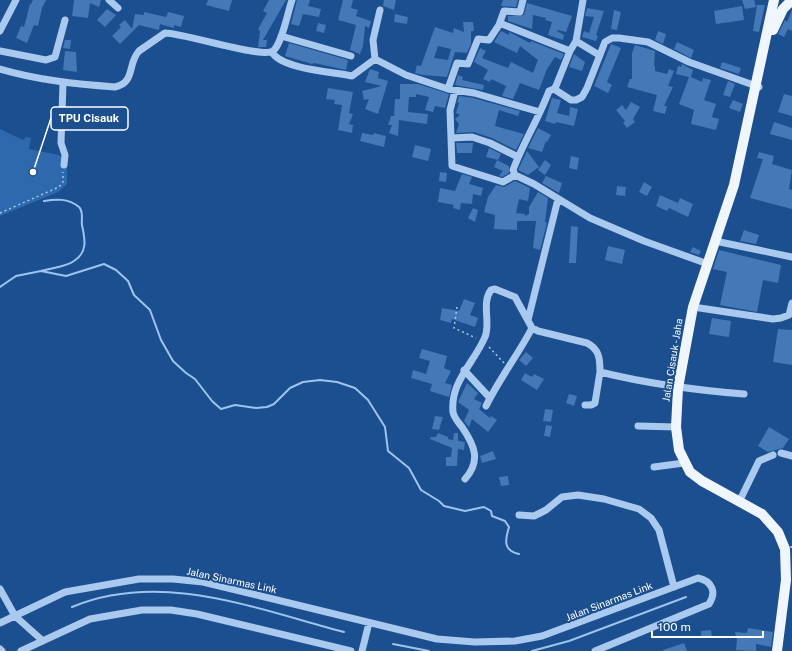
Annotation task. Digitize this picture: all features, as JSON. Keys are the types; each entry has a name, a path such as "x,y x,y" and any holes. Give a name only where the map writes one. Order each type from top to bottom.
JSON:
{"main road":[{"path":"758,87 774,0"},
{"path":"758,87 771,35 780,13 792,0"},
{"name":"Jalan Cisauk - Jaha","path":"758,87 750,133 742,147 734,185 693,307 678,388 676,440 684,464 690,472 697,478 740,500 762,514 778,532 789,550 777,651"}],"street":[{"path":"0,31 16,0"},
{"path":"109,0 118,8"},
{"path":"272,52 281,36 292,0"},
{"path":"515,175 503,182 453,167 451,164 452,138 450,110 457,64 468,64 478,39 489,40 499,25 504,11 520,12 523,0"},
{"path":"583,0 576,41 570,51 554,89 549,91 518,156 513,170 515,175 590,218 644,241 708,264"},
{"path":"375,59 373,40 380,10"},
{"path":"0,51 46,60 53,59 55,57 65,20"},
{"path":"499,25 502,24 570,51"},
{"path":"0,69 25,76 63,83 115,87 123,85 128,80 136,55 165,33 253,52 272,52"},
{"path":"281,36 351,56"},
{"path":"554,89 571,100 576,100 582,96 594,74 599,54 605,42 612,38 648,42 689,62 758,87"},
{"path":"576,41 599,54"},
{"path":"272,52 277,59 311,71 323,70 352,76 375,59"},
{"path":"375,59 406,75 452,90 474,93 540,112"},
{"path":"63,83 61,143 65,155 64,164"},
{"path":"452,138 472,137 490,143 518,156"},
{"path":"528,320 558,199"},
{"path":"715,241 792,257"},
{"path":"465,479 472,471 475,453 472,445 454,415 454,398 464,370 485,336 487,327 487,299 491,290 495,289 515,296 532,328 538,331 586,343 594,347 599,354 600,372 595,403 591,405 585,404"},
{"path":"693,307 773,319 789,315 792,303"},
{"path":"486,406 532,328"},
{"path":"464,370 490,398"},
{"path":"600,372 628,379 678,388 744,394"},
{"path":"638,426 676,427"},
{"path":"781,453 792,456"},
{"path":"740,500 759,461 773,455"},
{"path":"654,467 684,464"},
{"path":"519,515 534,516 546,510 562,497 578,495 604,499 639,509 651,518 659,530 674,587"},
{"name":"Jalan Sinarmas Link","path":"0,623 65,592 139,579 173,579 203,582 438,639 475,642 515,641 542,636 698,578 706,580 712,586 714,597 709,604 595,651"},
{"path":"0,589 15,616 43,641"},
{"path":"21,651 90,619 142,610 171,610 197,614 351,651"},
{"path":"362,651 369,623"}],"path":[{"path":"0,213 59,187 63,182 64,164"}],"shaded area":[{"path":"0,129 23,140 26,137 31,138 29,149 59,155 67,160 67,184 58,192 0,216"}],"building":[{"path":"33,0 46,0 42,8 38,26 34,25 27,43 16,38 21,26 24,27 30,4"},
{"path":"74,0 101,0 99,7 90,3 88,18 72,16"},
{"path":"208,0 232,0 229,11 206,5"},
{"path":"269,0 286,0 263,40 267,40 266,47 258,47 260,31 258,29 267,13 263,11"},
{"path":"297,0 310,0 308,6 321,9 319,17 303,14 299,26 291,24"},
{"path":"343,0 353,0 351,8 358,10 356,16 371,21 369,28 365,26 363,46 360,54 350,50 356,25 338,20"},
{"path":"384,0 396,0 394,10 383,6"},
{"path":"503,0 518,0 516,7 501,6"},
{"path":"742,0 754,0 756,7 745,9"},
{"path":"527,3 572,16 566,32 557,31 564,35 563,40 548,35 552,22 545,20 546,18 533,15 532,29 508,21 508,16 524,15"},
{"path":"757,5 765,5 759,32 753,31"},
{"path":"742,6 744,20 716,24 714,11"},
{"path":"587,8 604,11 596,35 598,36 596,41 582,37 584,31 589,33 594,17 585,16"},
{"path":"107,9 116,15 105,27 97,20"},
{"path":"614,10 621,12 617,30 611,29"},
{"path":"792,10 792,31 788,29 784,37 778,34 785,20 787,22"},
{"path":"144,12 166,17 168,12 184,16 181,27 174,25 174,28 160,24 159,30 139,25 120,44 112,36 121,27 119,25 125,20 132,29 135,14 144,15"},
{"path":"395,14 408,17 407,24 394,22"},
{"path":"463,22 473,22 474,31 471,31 471,44 467,53 455,52 447,77 415,73 417,65 421,66 435,27 453,33 454,28 464,32","holes":["438,46 451,49 448,60 434,58"]},
{"path":"318,23 326,25 324,33 316,31"},
{"path":"501,31 509,35 509,32 530,43 531,41 564,54 561,60 555,57 547,69 539,90 520,83 513,99 502,96 506,86 491,79 490,82 483,79 488,70 474,62 480,48 486,51 482,58 508,68 511,62 533,73 538,60 520,46 517,53 494,42"},
{"path":"658,31 666,34 663,44 655,40"},
{"path":"65,40 71,40 70,49 63,48"},
{"path":"677,42 694,50 691,58 674,49"},
{"path":"289,43 348,60 346,70 314,63 312,64 285,56"},
{"path":"611,44 621,48 607,82 612,85 608,93 594,86"},
{"path":"635,45 655,51 655,71 667,74 669,69 674,71 668,86 673,87 664,106 667,106 665,114 653,111 657,95 627,87 630,79 632,79 632,53"},
{"path":"65,51 76,52 77,72 63,70"},
{"path":"574,54 585,62 582,71 569,67"},
{"path":"722,62 741,68 739,74 720,68"},
{"path":"682,64 693,70 691,77 702,82 703,78 711,80 704,100 716,104 712,117 719,119 716,130 691,124 694,110 679,104 689,77 676,74 678,66 681,67"},
{"path":"370,69 379,72 378,78 388,81 378,114 365,109 369,99 364,100 362,91 382,86 365,82"},
{"path":"458,75 463,77 462,80 484,85 483,90 455,85"},
{"path":"728,81 735,84 730,97 723,95"},
{"path":"400,84 418,84 449,94 445,108 435,106 433,112 425,110 429,97 416,94 416,97 409,97 408,112 428,114 427,124 399,120 398,136 389,133 392,125 388,125 391,116 394,116 395,99 400,99"},
{"path":"328,88 353,92 349,113 353,114 349,124 353,125 352,133 338,130 342,105 334,104 335,100 326,99"},
{"path":"784,94 792,96 792,116 778,112"},
{"path":"459,96 473,98 520,111 518,116 499,110 495,126 524,134 516,150 492,138 474,132 456,133 459,124 455,119 460,115 456,113 459,103 457,102"},
{"path":"552,98 561,100 557,113 569,116 570,107 578,109 574,126 556,122 555,124 545,121"},
{"path":"733,100 743,104 740,112 729,108"},
{"path":"631,102 640,107 633,119 635,122 627,128 623,123 625,121 616,110 622,105 626,110"},
{"path":"774,122 792,128 792,140 770,134"},
{"path":"538,128 551,135 547,142 546,141 542,152 528,148"},
{"path":"362,133 373,135 374,133 386,136 384,147 360,141"},
{"path":"456,143 473,143 472,153 457,153"},
{"path":"415,145 431,149 428,161 412,157"},
{"path":"489,148 501,154 498,160 486,157"},
{"path":"527,151 539,167 528,175 518,170"},
{"path":"759,152 774,156 772,164 792,170 789,189 792,190 792,209 750,198 763,159 757,158"},
{"path":"571,156 579,158 577,170 569,168"},
{"path":"497,160 509,166 509,173 502,177 499,176 503,171 494,167"},
{"path":"545,160 551,165 545,175 538,170"},
{"path":"440,172 447,173 446,182 439,181"},
{"path":"462,174 472,177 469,184 483,188 481,196 473,194 472,204 461,203 460,210 453,208 454,205 438,202 440,188 455,191"},
{"path":"546,176 562,183 559,193 542,183"},
{"path":"515,181 530,188 528,201 519,199 516,213 525,214 525,216 529,214 529,207 538,192 548,198 545,222 547,223 540,250 533,248 536,221 517,221 517,230 494,229 495,215 484,212 488,197 496,185 504,187"},
{"path":"644,182 652,187 647,196 639,192"},
{"path":"617,186 626,187 625,196 616,195"},
{"path":"660,195 678,203 680,198 693,204 688,217 669,208 667,211 656,206"},
{"path":"473,208 478,210 475,222 468,218"},
{"path":"571,226 578,227 576,263 569,263"},
{"path":"744,230 759,235 756,244 740,241"},
{"path":"608,246 625,250 622,264 605,260"},
{"path":"693,247 701,251 699,255 690,252"},
{"path":"719,250 781,265 778,283 763,280 757,312 720,305 727,272 713,269"},
{"path":"464,299 475,303 470,315 478,318 475,327 452,319 451,323 440,320 442,308 459,311"},
{"path":"712,318 731,321 729,337 709,334"},
{"path":"778,329 792,330 792,365 773,362"},
{"path":"422,349 447,356 444,368 451,371 445,383 452,385 449,397 430,391 432,384 411,378 413,370 426,374 430,361 419,358"},
{"path":"526,352 533,358 526,366 519,360"},
{"path":"525,373 532,377 534,374 544,379 537,390 521,380"},
{"path":"467,383 478,393 474,399 482,403 479,409 490,418 491,416 497,420 488,432 472,419 469,427 464,421 469,410 458,402"},
{"path":"569,394 577,396 574,406 566,403"},
{"path":"545,409 553,410 551,422 543,421"},
{"path":"435,416 443,417 439,430 432,429"},
{"path":"546,425 552,426 550,437 544,436"},
{"path":"769,427 789,439 783,448 768,452 758,446"},
{"path":"438,433 448,437 448,439 453,440 454,433 458,433 458,441 465,442 464,450 458,449 457,466 446,466 446,457 451,457 452,448 430,439 431,437 436,437"},
{"path":"493,451 496,459 482,463 480,456"},
{"path":"508,476 509,485 501,486 499,477"},
{"path":"748,628 773,632 771,647 756,644 756,651 736,650 737,639 735,632 747,633"},
{"path":"711,630 712,637 701,638 701,631"},
{"path":"684,643 687,651 663,651 663,650"}],"waterway":[{"path":"41,271 71,263 82,254 84,245 81,209 71,202 57,200 44,201"},
{"path":"0,287 16,276 41,271 66,276 104,264 116,270 128,281 134,295 150,310 161,340 173,361 195,379 212,401 221,409 235,405 256,408 267,407 274,404 290,388 303,382 320,380 337,382 355,388 368,400 385,427 388,451 409,468 421,490 439,501 444,506 465,511 484,507 491,511 492,516 505,521 509,527 506,544 510,550 519,554"},
{"path":"72,607 106,597 140,592 174,593 208,597 243,604 344,632"},
{"path":"532,651 569,641 686,597"},
{"path":"393,644 429,651"}],"place":[{"name":"TPU Cisauk","path":"33,172"}]}
